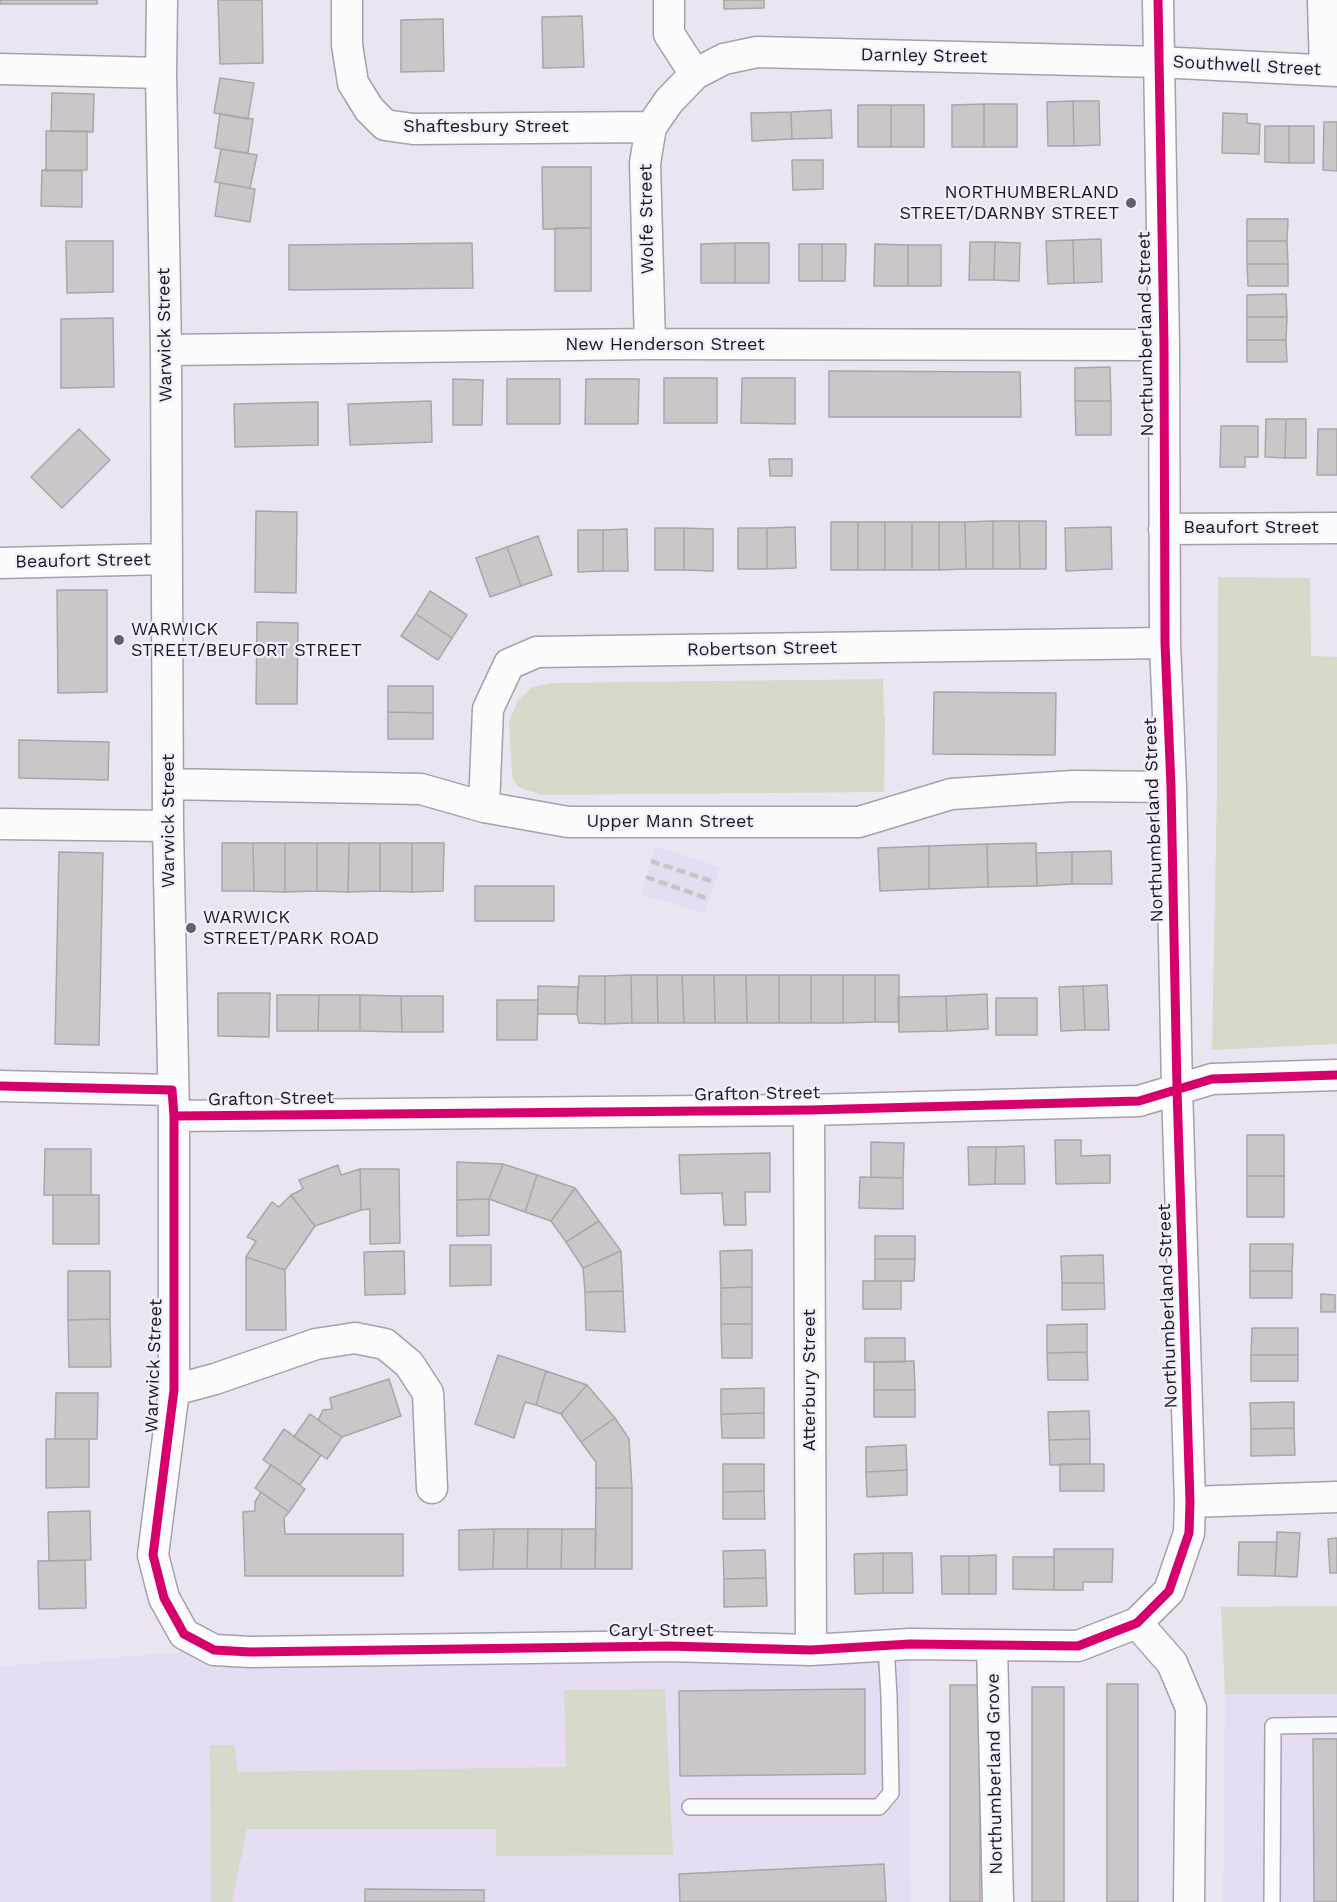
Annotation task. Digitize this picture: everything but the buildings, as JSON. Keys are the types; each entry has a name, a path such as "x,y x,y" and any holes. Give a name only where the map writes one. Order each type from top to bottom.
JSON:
{"street":[{"name":"Warwick Street","path":"162,0 174,1390 153,1555 164,1598 184,1634"},
{"name":"Shaftesbury Street","path":"347,0 347,45 353,83 369,109 385,125 413,129 651,127"},
{"path":"669,0 669,34 695,74"},
{"name":"Northumberland Street","path":"1137,1623 1168,1591 1189,1533 1190,1502 1171,787 1165,643 1164,345 1158,0"},
{"path":"1323,0 1331,71"},
{"name":"Darnley Street","path":"695,74 724,59 757,52 1158,62"},
{"name":"Southwell Street","path":"1158,62 1331,71"},
{"path":"0,69 161,73"},
{"name":"Wolfe Street","path":"650,344 645,163 651,127 669,101 695,74"},
{"name":"New Henderson Street","path":"166,350 650,344 1164,345"},
{"name":"Beaufort Street","path":"1164,529 1337,528"},
{"name":"Beaufort Street","path":"0,563 166,559"},
{"name":"Robertson Street","path":"484,807 488,709 509,664 537,652 1165,643"},
{"name":"Upper Mann Street","path":"168,784 421,789 484,807 568,822 859,822 951,794 1072,786 1171,787"},
{"path":"0,824 168,826"},
{"name":"Grafton Street","path":"0,1086 173,1103 809,1110 1138,1101 1212,1079 1337,1075"},
{"name":"Atterbury Street","path":"809,1110 811,1650"},
{"path":"174,1390 215,1379 316,1344 355,1338 385,1344 410,1364 428,1393 432,1488"},
{"path":"1190,1502 1337,1497"},
{"path":"1137,1623 1172,1663 1191,1708 1189,1902"},
{"name":"Caryl Street","path":"184,1634 214,1650 250,1652 669,1646 811,1650 886,1645 1078,1646 1137,1623"},
{"name":"Northumberland Grove","path":"992,1645 998,1902"}],"lane":[{"path":"690,1807 879,1807 891,1793 886,1645"},
{"path":"1272,1902 1274,1726 1337,1725"}],"shaded area":[{"path":"656,846 720,867 704,914 641,894"},
{"path":"910,1644 911,1902 0,1902 0,1666 214,1650"},
{"path":"1225,1694 1337,1694 1337,1902 1223,1902"}],"green space":[{"path":"1218,577 1310,578 1311,656 1337,657 1337,1044 1212,1050"},
{"path":"883,679 884,792 542,795 518,787 512,776 509,721 518,700 532,687 553,683"},
{"path":"1337,1606 1337,1694 1225,1694 1221,1607"},
{"path":"665,1689 673,1855 496,1856 496,1829 247,1829 232,1902 211,1902 210,1745 235,1745 237,1772 566,1767 564,1690"}],"railway":[{"path":"651,861 714,882"},
{"path":"646,877 709,899"}],"cycle path":[{"path":"0,1086 172,1090 174,1116 174,1390 153,1555 164,1598 184,1634 214,1650 250,1652 669,1646 811,1650 910,1644 1078,1646 1137,1623 1169,1591 1189,1533 1190,1502 1177,1089 1171,787 1165,643 1164,345 1158,0"},
{"path":"174,1116 809,1110 1139,1101 1212,1079 1337,1075"}],"place":[{"name":"NORTHUMBERLAND STREET/DARNBY STREET","path":"1131,203"},
{"name":"WARWICK STREET/BEUFORT STREET","path":"119,640"},
{"name":"WARWICK STREET/PARK ROAD","path":"191,928"}]}
